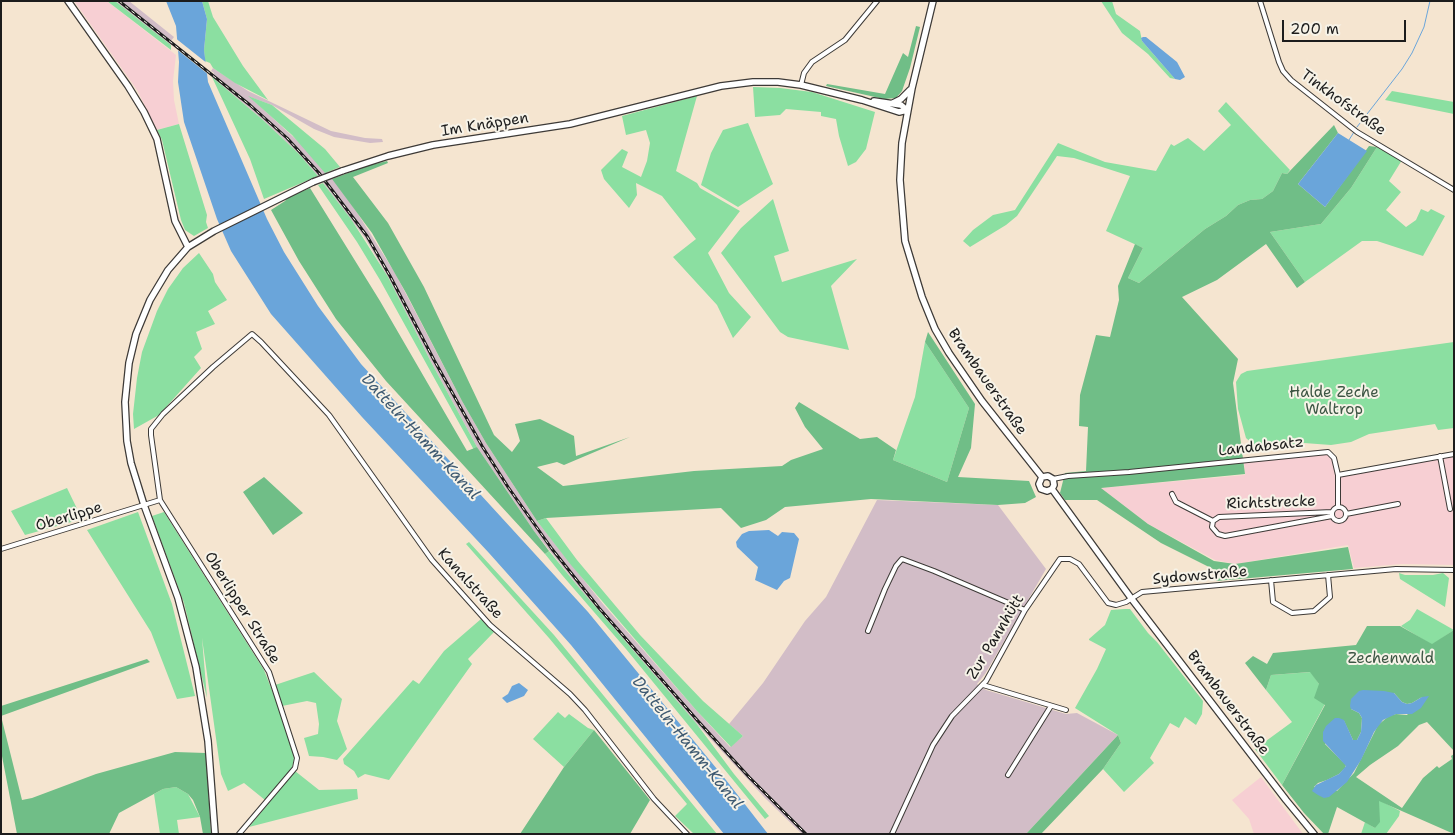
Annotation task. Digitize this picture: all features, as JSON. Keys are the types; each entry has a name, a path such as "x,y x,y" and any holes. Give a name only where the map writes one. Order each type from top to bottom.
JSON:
{"street":[{"path":"68,1 144,112 157,139 175,221 188,247 168,270 150,300 136,334 129,362 125,402 127,441 135,479 178,598 196,667 208,741 215,834"},
{"path":"801,85 804,73 812,62 845,40 878,1"},
{"name":"Brambauerstraße","path":"933,1 907,110 902,143 900,180 905,241 922,297 935,328 949,353 982,401 1042,478"},
{"name":"Tinkhofstraße","path":"1260,1 1279,62 1283,71 1291,80 1357,132 1454,190"},
{"name":"Im Knäppen","path":"188,247 214,231 313,182 388,156 433,145 570,124 721,86 753,82 778,82 801,85 862,100 899,112 907,110"},
{"path":"893,103 901,99 912,88"},
{"path":"862,100 893,103 901,105 907,110"},
{"name":"Oberlipper Straße","path":"239,834 295,768 298,758 269,672 160,500 151,441 151,429 163,414 213,367 252,334"},
{"name":"Kanalstraße","path":"252,334 329,415 432,560 490,625 570,694 585,710 654,799 688,834"},
{"name":"Landabsatz","path":"1053,479 1322,452 1328,452 1334,458 1338,475"},
{"path":"1338,475 1454,454"},
{"path":"1440,456 1450,509"},
{"name":"Richtstrecke","path":"1338,475 1338,507"},
{"path":"1048,476 1053,479 1054,485 1052,489 1047,491 1042,489 1039,484 1042,478 1048,476"},
{"name":"Brambauerstraße","path":"1052,489 1131,598 1314,834"},
{"name":"Richtstrecke","path":"1172,494 1176,502 1213,521"},
{"path":"144,505 160,500"},
{"name":"Richtstrecke","path":"1346,514 1398,504"},
{"name":"Oberlippe","path":"1,549 144,505"},
{"name":"Richtstrecke","path":"1338,507 1344,509 1346,514"},
{"name":"Richtstrecke","path":"1332,514 1334,509 1338,507"},
{"name":"Richtstrecke","path":"1332,514 1335,520 1340,521 1345,518 1346,514"},
{"name":"Richtstrecke","path":"1332,514 1225,536 1214,531 1212,527 1213,521 1219,517 1332,514"},
{"path":"868,631 885,589 896,566 902,559 1025,610"},
{"name":"Zur Pannhütt","path":"892,834 932,745 952,716 983,685 1025,610 1060,559 1070,559 1079,564 1108,603 1116,604 1131,598"},
{"name":"Sydowstraße","path":"1131,598 1142,592 1396,569 1454,570"},
{"path":"1271,580 1273,602 1292,613 1314,611 1330,597 1328,575"},
{"path":"983,685 1066,710"},
{"path":"1008,775 1051,706"}],"shaded area":[{"path":"74,1 107,1 176,55 173,81 174,100 179,124 157,130 137,90"},
{"path":"115,1 129,1 174,37 171,41 174,43 171,45"},
{"path":"213,68 248,91 331,131 365,138 382,139 383,142 370,143 334,137 314,129 272,105 250,97 303,146 333,179 358,214 395,273 486,443 537,521 603,604 730,747 743,736 729,724 763,683 805,621 826,597 877,500 998,505 1046,569 985,674 977,684 986,690 1066,714 1077,713 1118,735 1026,834 802,834 764,797 696,723 581,590 534,531 477,447 388,277 365,238 298,153 263,120 212,77 214,73 211,71"},
{"path":"1324,449 1335,457 1339,473 1454,452 1454,565 1402,564 1354,568 1348,545 1236,564 1215,560 1148,524 1101,488 1245,475 1244,461"},
{"path":"1261,777 1303,834 1254,834 1249,819 1232,800"}],"green space":[{"path":"107,1 115,1 171,45 171,50"},
{"path":"202,1 208,1 213,17 243,66 268,100 235,83 205,61 204,50 207,19"},
{"path":"1101,1 1112,1 1116,14 1140,31 1142,41 1175,79 1170,78 1148,54 1122,33"},
{"path":"916,26 920,27 910,68 902,91 896,98 884,99 826,86 827,84 885,94 903,53 908,57"},
{"path":"212,77 263,120 298,153 318,176 264,199 250,159"},
{"path":"753,87 812,92 875,112 866,149 856,162 848,166 836,119 821,116 821,112 786,109 780,115 755,117"},
{"path":"1392,91 1454,102 1454,114 1385,100"},
{"path":"248,96 272,105 325,149 340,167 325,173 292,135"},
{"path":"697,96 676,171 697,183 700,188 740,211 708,253 729,293 751,317 733,338 717,305 673,257 696,239 662,196 636,183 637,195 629,208 604,179 601,170 622,149 628,152 622,167 641,177 647,161 650,143 646,130 626,135 622,116"},
{"path":"1226,102 1290,170 1287,174 1282,173 1273,191 1262,199 1250,200 1238,205 1226,216 1205,229 1139,283 1128,278 1143,248 1106,231 1130,176 1074,158 1057,156 1017,216 1006,225 970,247 963,241 973,230 993,215 1015,210 1058,143 1105,162 1156,171 1171,144 1174,146 1188,138 1204,151 1231,125 1218,111"},
{"path":"748,123 773,184 738,207 701,185 711,153 723,130"},
{"path":"179,124 207,215 206,222 208,228 194,236 185,230 181,220 162,140 157,130"},
{"path":"1334,125 1338,133 1298,184 1325,207 1369,146 1377,147 1351,188 1321,224 1270,232 1305,282 1297,288 1266,244 1217,280 1182,297 1238,359 1233,383 1245,474 1101,488 1148,524 1214,561 1235,564 1348,547 1353,569 1216,581 1215,570 1161,543 1097,500 1065,500 1060,493 1065,473 1086,471 1088,427 1079,426 1080,395 1096,335 1110,337 1119,300 1118,286 1135,244 1143,248 1128,278 1139,283 1205,229 1226,216 1238,205 1250,200 1262,199 1273,191 1282,173 1287,174"},
{"path":"1377,147 1402,160 1389,181 1401,192 1386,210 1406,227 1416,220 1421,209 1428,212 1431,209 1445,216 1423,256 1377,241 1362,241 1305,282 1270,232 1321,224 1351,188"},
{"path":"387,161 388,163 353,177 388,223 424,287 494,435 512,452 520,441 515,424 540,419 574,436 576,456 630,437 564,465 557,462 537,467 563,486 694,471 782,466 791,460 823,449 805,427 795,408 799,402 860,439 877,437 896,450 893,460 947,482 969,408 925,342 928,332 975,404 971,448 958,477 1029,481 1036,497 1025,503 998,505 871,499 785,507 766,520 741,528 721,508 546,518 537,521 486,443 372,233 332,179"},
{"path":"323,183 351,219 388,277 477,447 474,450 380,280 357,242 318,185"},
{"path":"310,188 380,301 467,451 477,447 549,551 545,554 386,381 336,319 299,261 271,210 288,197"},
{"path":"773,199 789,251 774,256 782,282 857,259 831,286 849,350 788,337 780,332 721,253 741,228"},
{"path":"199,253 227,300 208,311 215,324 196,332 202,349 194,357 201,368 159,415 134,429 133,414 142,352 157,311 168,289 183,268"},
{"path":"925,342 969,408 947,482 893,460 915,397"},
{"name":"Halde Zeche Waltrop","path":"1454,342 1454,428 1438,430 1435,424 1369,434 1351,442 1331,445 1304,443 1268,449 1256,447 1246,438 1238,409 1236,382 1241,374 1247,371"},
{"path":"264,477 303,513 273,535 243,492"},
{"path":"67,488 82,519 25,535 11,511"},
{"path":"138,512 172,604 195,696 177,699 151,632 87,530"},
{"path":"164,512 264,670 278,706 293,749 294,760 292,768 265,800 244,783 228,791 221,774 202,638 207,698 184,603 152,516"},
{"path":"546,518 577,560 640,635 703,701 743,736 731,747 696,710 571,565 537,521"},
{"path":"469,542 554,635 717,834 694,834 675,816 687,804 549,638 466,544"},
{"path":"549,551 696,723 734,774 769,816 765,819 626,649 562,575 545,554"},
{"path":"1399,573 1405,575 1433,575 1443,573 1449,578 1445,607 1400,579"},
{"path":"1130,609 1203,701 1202,714 1196,725 1185,717 1179,728 1170,723 1150,758 1154,763 1124,792 1103,769 1121,743 1118,735 1075,708 1106,649 1089,639 1105,625 1111,610"},
{"path":"1417,609 1454,630 1432,645 1401,626 1410,620"},
{"path":"481,619 494,632 468,659 472,664 389,780 365,774 358,778 354,771 344,764 343,759 413,680 419,684 444,651"},
{"name":"Zechenwald","path":"1367,626 1400,626 1432,644 1454,630 1454,751 1427,722 1419,725 1398,746 1356,777 1402,808 1423,778 1437,766 1439,768 1452,759 1451,756 1454,754 1454,834 1379,801 1380,822 1375,828 1337,807 1328,834 1324,834 1304,813 1282,785 1325,705 1314,698 1319,684 1310,672 1271,675 1266,690 1245,663 1253,656 1267,664 1273,653 1356,645","holes":["1394,693 1402,702 1412,703 1422,697 1407,715 1396,714 1389,716 1378,725 1354,773 1337,791 1314,787 1318,783 1339,774 1345,768 1346,765 1325,744 1344,721 1353,740 1357,740 1361,732 1362,718 1359,713 1351,709"]},
{"path":"147,659 150,662 1,716 1,706"},
{"path":"314,672 342,699 337,721 347,749 337,760 309,756 304,738 318,734 319,724 316,703 307,701 282,706 275,685"},
{"path":"1311,672 1319,684 1325,704 1282,785 1255,749 1292,722 1266,690 1271,675"},
{"path":"558,712 565,718 569,714 588,728 594,730 564,767 533,739"},
{"path":"1,716 22,800 96,774 175,752 206,753 211,834 203,834 200,817 193,800 188,794 176,787 163,789 119,813 109,834 17,834 1,751"},
{"path":"594,730 650,800 630,834 520,834 564,767"},
{"path":"1118,735 1121,743 1103,769 1041,834 1026,834"},
{"path":"295,771 319,790 357,789 358,799 249,827"},
{"path":"176,787 188,794 200,817 177,820 179,834 160,834 154,794 163,789"},
{"path":"1379,800 1400,811 1399,816 1386,834 1361,834 1365,822 1375,828"}],"water":[{"name":"Datteln-Hamm-Kanal","path":"166,1 202,1 207,19 204,50 208,82 267,219 284,252 318,306 361,364 588,612 768,834 724,834 571,645 489,553 362,417 271,314 231,251 217,219 184,122 178,82 179,62 176,26"},
{"path":"1146,37 1177,62 1185,77 1180,80 1175,79 1142,41 1141,38"},
{"path":"1338,133 1367,151 1325,207 1298,184"},
{"path":"769,530 778,536 782,532 794,533 799,539 790,578 784,581 777,590 755,580 758,567 737,547 736,542 742,534 749,531"},
{"path":"519,683 528,690 524,696 507,703 502,698 508,694 512,686"},
{"path":"1359,691 1394,693 1402,702 1407,704 1429,696 1421,708 1412,714 1396,714 1383,720 1374,732 1361,760 1347,782 1329,797 1324,798 1312,791 1316,785 1339,774 1346,766 1323,741 1323,732 1326,726 1335,718 1339,718 1344,720 1353,740 1357,740 1361,732 1362,718 1350,706 1351,699"}],"pier":[{"path":"174,37 208,64 209,75 175,48"}],"waterway":[{"path":"1357,127 1402,69 1412,53 1424,27 1430,1"},
{"path":"1349,140 1354,132"}],"railway":[{"path":"119,1 250,105 287,138 319,173 367,236 482,446 508,487 552,549 599,608 698,721 749,777 806,834"}]}
